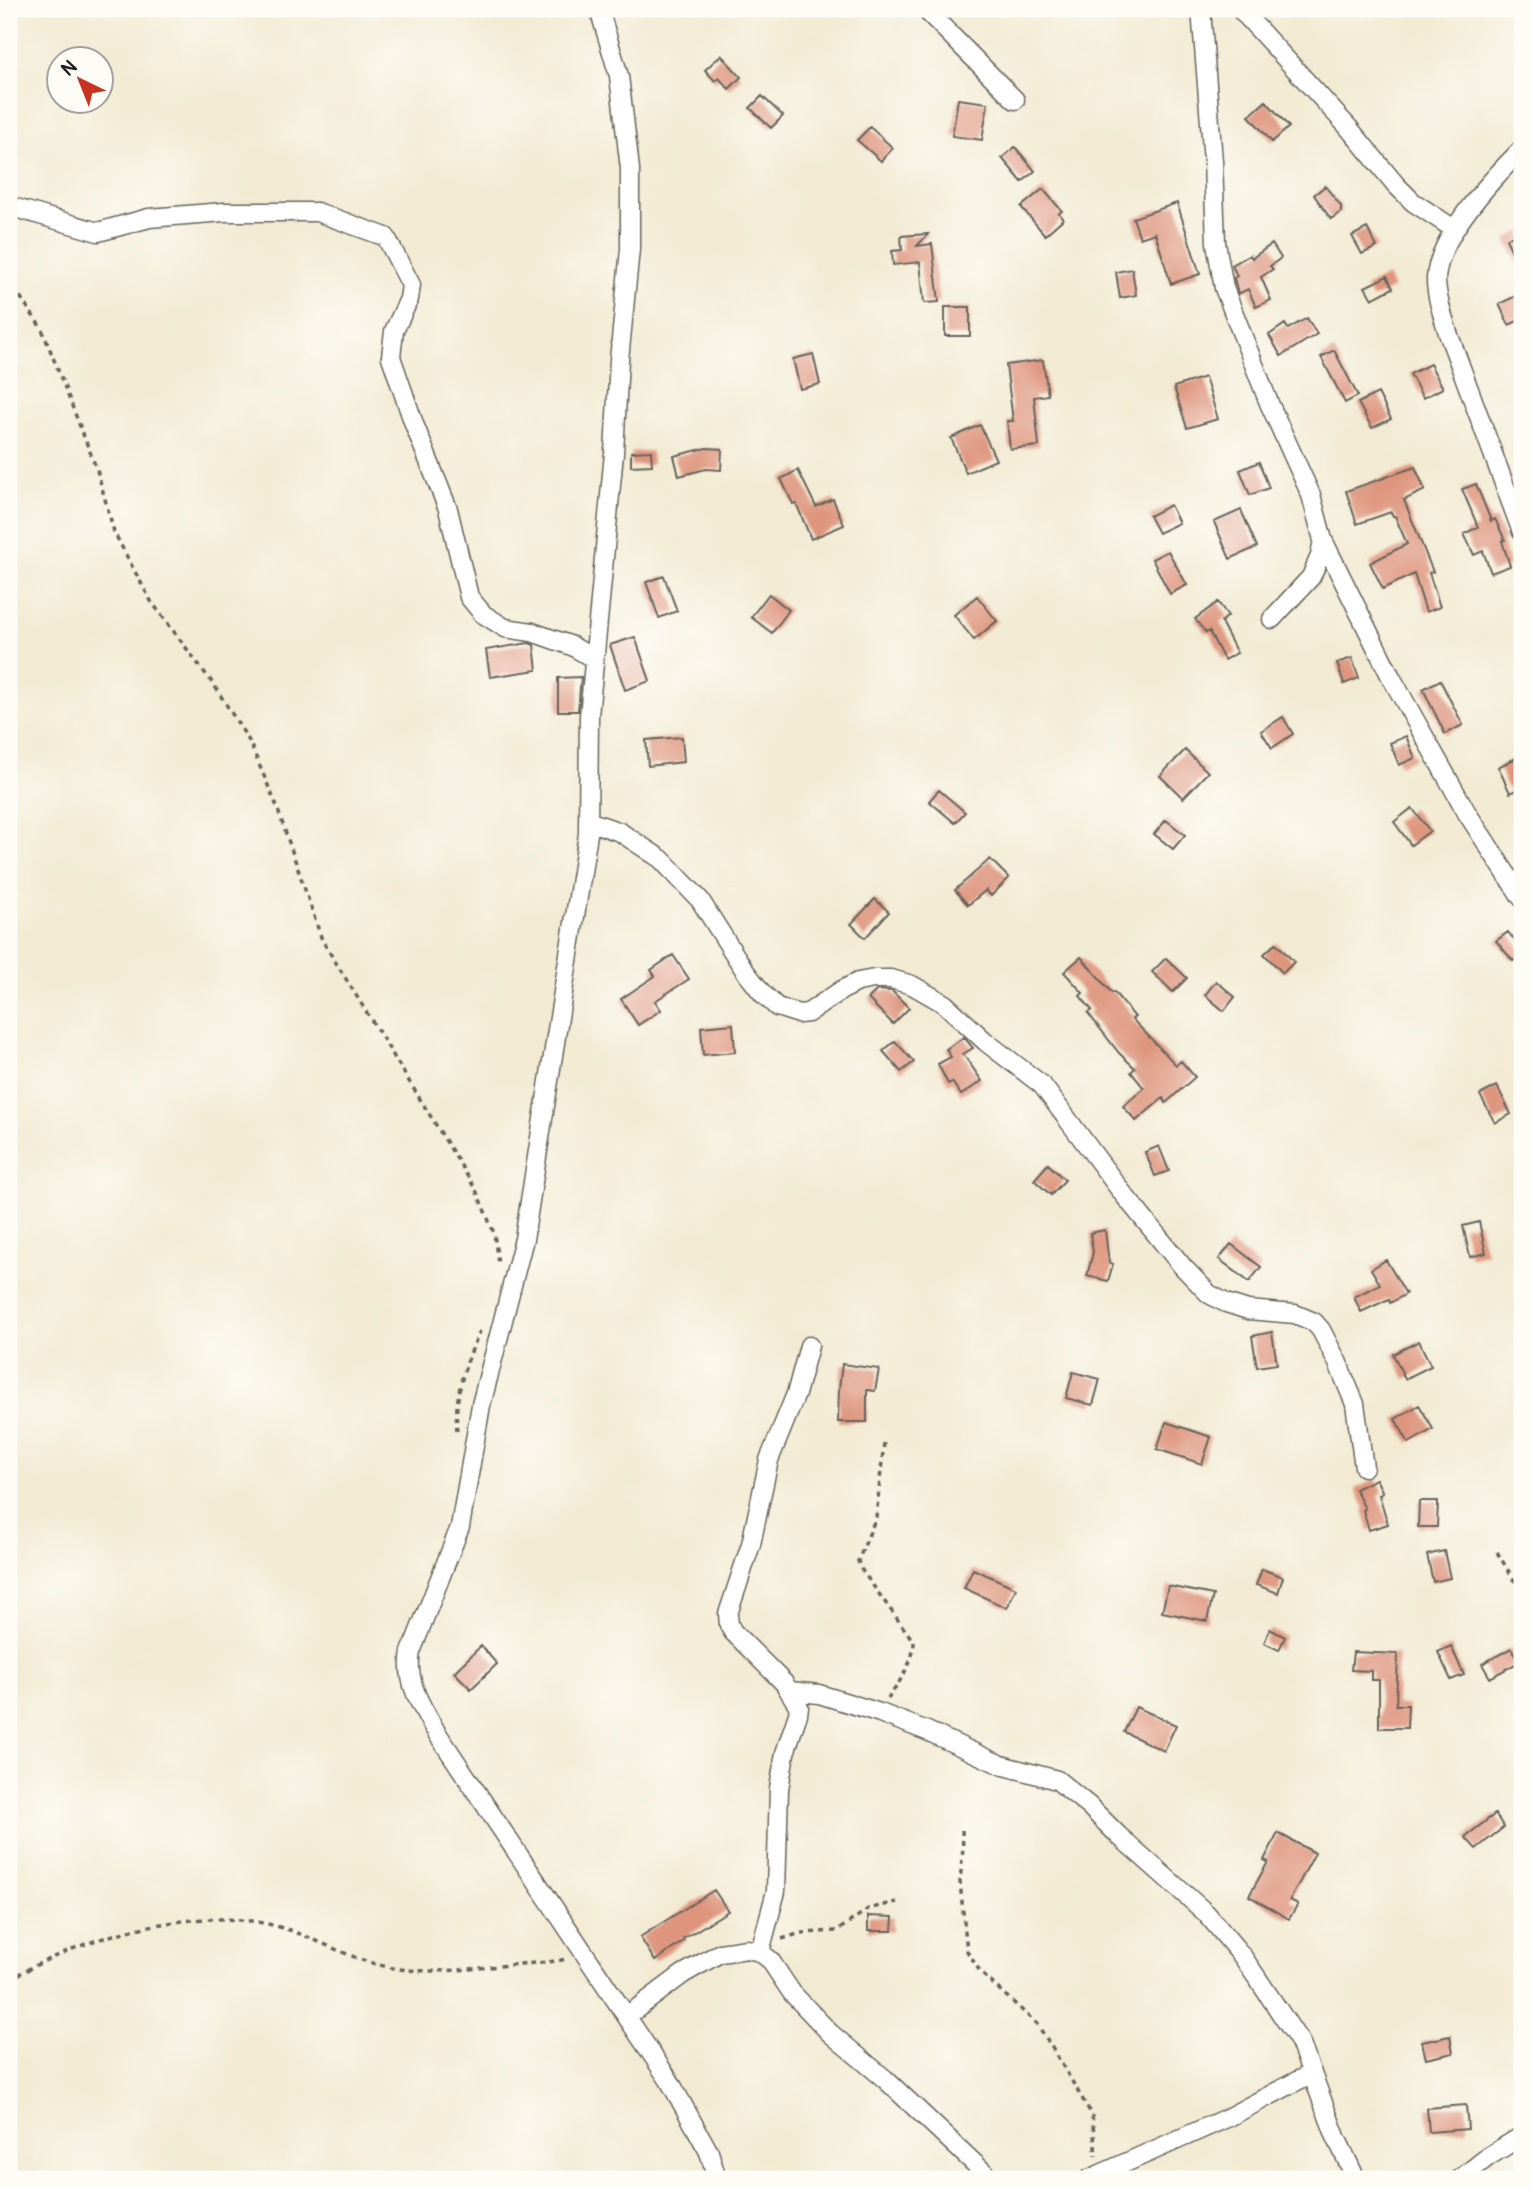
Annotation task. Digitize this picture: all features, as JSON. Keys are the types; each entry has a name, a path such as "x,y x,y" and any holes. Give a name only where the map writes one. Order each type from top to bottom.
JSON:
{"street":[{"path":"598,9 619,76 630,169 630,195 629,249 614,453 589,716 588,834 524,1239 481,1405 460,1527 411,1652 409,1668 423,1710 669,2080 720,2176"},
{"path":"925,9 1016,100"},
{"path":"1240,9 1348,127 1396,185 1413,202 1454,229"},
{"path":"1197,12 1213,149 1216,243 1224,288 1269,403 1311,495 1323,540 1391,677 1467,813 1522,898"},
{"path":"1522,149 1454,229 1441,254 1436,279 1439,303 1448,333 1522,532"},
{"path":"9,206 98,232 149,218 224,212 317,212 386,237 411,285 409,299 394,331 391,357 448,509 469,597 483,614 505,628 532,632 572,646 594,659"},
{"path":"1272,619 1311,577 1323,540"},
{"path":"588,821 620,832 661,859 700,900 745,971 762,994 778,1007 799,1014 808,1013 842,990 858,982 874,979 891,979 912,985 945,1004 986,1042 1042,1085 1124,1195 1183,1267 1209,1293 1226,1303 1248,1310 1295,1314 1314,1322 1338,1361 1355,1405 1364,1467"},
{"path":"761,1950 776,1891 781,1777 785,1753 799,1714 797,1701 790,1690 733,1632 729,1625 729,1614 751,1544 769,1461 796,1394 809,1346"},
{"path":"790,1690 819,1694 880,1713 927,1731 1000,1765 1057,1780 1089,1805 1118,1835 1206,1913 1229,1939 1290,2025 1356,2179"},
{"path":"627,2016 692,1968 720,1952 761,1950 792,1993 830,2033 885,2079 991,2179"},
{"path":"1093,2177 1229,2117 1312,2073"},
{"path":"1460,2179 1489,2156 1522,2136"}],"path":[{"path":"9,280 41,329 97,470 114,532 150,601 214,685 249,741 276,804 322,940 462,1167 486,1212 497,1247 498,1275"},
{"path":"458,1438 457,1395 483,1325"},
{"path":"880,1713 914,1651 914,1642 859,1565 859,1556 876,1517 884,1443"},
{"path":"1497,1552 1522,1593"},
{"path":"962,1830 960,1882 967,1951 981,1973 1035,2023 1088,2107 1095,2135 1093,2177"},
{"path":"761,1950 790,1935 837,1931 868,1909 897,1902"},
{"path":"9,1980 35,1964 99,1939 135,1928 204,1919 238,1920 283,1928 360,1960 416,1970 548,1963 586,1956"}],"building":[{"path":"721,55 741,77 729,89 719,78 715,81 705,70"},
{"path":"762,96 783,116 771,128 750,108"},
{"path":"958,99 988,103 982,140 952,136"},
{"path":"1266,101 1289,127 1272,142 1249,116"},
{"path":"870,127 893,148 881,161 857,140"},
{"path":"1015,147 1035,171 1022,182 1002,158"},
{"path":"1325,186 1341,206 1341,212 1331,219 1314,195"},
{"path":"1043,189 1062,211 1059,213 1063,219 1045,235 1021,207"},
{"path":"1177,203 1200,274 1171,284 1155,233 1140,238 1133,218"},
{"path":"1367,228 1377,247 1362,254 1352,236"},
{"path":"1522,231 1522,273 1506,239"},
{"path":"928,234 917,246 932,244 939,302 924,303 920,262 893,265 892,251 902,250 901,236"},
{"path":"1272,244 1281,258 1270,266 1273,269 1261,277 1271,300 1256,307 1248,289 1238,294 1234,278 1237,276 1232,265 1250,255 1252,258"},
{"path":"1132,269 1136,295 1120,298 1116,272"},
{"path":"1387,276 1393,288 1372,299 1365,287"},
{"path":"1522,293 1522,319 1509,325 1499,304"},
{"path":"945,307 970,307 970,336 945,336"},
{"path":"1307,318 1317,334 1281,356 1269,335 1285,324 1288,329"},
{"path":"1334,350 1358,396 1345,403 1321,357"},
{"path":"813,354 820,384 800,389 793,359"},
{"path":"1043,360 1048,395 1034,397 1039,446 1010,449 1007,421 1013,421 1006,365"},
{"path":"1430,364 1443,388 1423,398 1410,374"},
{"path":"1205,377 1218,419 1187,428 1174,387"},
{"path":"1378,393 1391,419 1372,428 1358,403"},
{"path":"980,425 996,460 966,473 951,438"},
{"path":"706,448 722,449 721,470 706,469 679,476 674,456"},
{"path":"651,451 652,465 631,466 631,452"},
{"path":"1259,462 1269,488 1250,495 1240,470"},
{"path":"1415,467 1425,490 1404,500 1433,572 1429,573 1440,607 1426,612 1414,574 1383,589 1370,563 1407,544 1395,516 1391,512 1357,524 1346,491"},
{"path":"798,470 816,507 833,499 844,525 811,539 796,503 793,504 781,479"},
{"path":"1476,484 1491,521 1495,519 1505,540 1502,541 1510,566 1491,573 1483,551 1474,555 1464,534 1478,527 1462,489"},
{"path":"1170,505 1179,523 1158,533 1149,516"},
{"path":"1241,510 1257,547 1230,559 1214,522"},
{"path":"1168,551 1187,585 1170,594 1152,559"},
{"path":"664,576 677,611 659,618 646,582"},
{"path":"769,594 789,610 772,633 751,617"},
{"path":"977,596 997,621 974,640 954,615"},
{"path":"1218,602 1228,616 1221,622 1237,653 1224,660 1209,631 1206,633 1195,619"},
{"path":"635,637 650,681 625,690 610,645"},
{"path":"529,643 534,645 537,670 490,677 486,650"},
{"path":"1352,658 1359,678 1344,684 1337,663"},
{"path":"581,677 578,711 558,711 558,678"},
{"path":"1440,680 1463,725 1445,734 1423,689"},
{"path":"1283,717 1293,734 1272,748 1261,731"},
{"path":"1406,736 1415,758 1399,765 1390,743"},
{"path":"682,737 684,762 648,766 646,740"},
{"path":"1185,750 1208,772 1183,798 1160,776"},
{"path":"1522,755 1522,788 1510,793 1498,767"},
{"path":"939,790 965,812 955,823 929,801"},
{"path":"1412,808 1430,831 1411,845 1394,822"},
{"path":"1166,820 1185,835 1173,849 1154,834"},
{"path":"990,859 1009,878 991,896 986,890 968,905 955,890"},
{"path":"875,899 889,912 865,938 851,924"},
{"path":"1508,932 1522,950 1522,954 1513,961 1496,941"},
{"path":"1276,943 1294,962 1283,973 1264,954"},
{"path":"673,955 689,979 655,1001 661,1010 638,1025 621,999 655,976 651,970"},
{"path":"1081,957 1135,1017 1132,1019 1176,1065 1181,1061 1195,1077 1166,1103 1163,1098 1136,1121 1123,1106 1144,1088 1131,1072 1135,1068 1119,1053 1088,1013 1092,1010 1080,996 1083,993 1064,972"},
{"path":"1166,958 1187,978 1173,992 1152,972"},
{"path":"1216,981 1235,997 1224,1011 1205,995"},
{"path":"877,990 892,991 909,1008 893,1024 868,999"},
{"path":"733,1024 735,1052 703,1055 701,1027"},
{"path":"964,1037 973,1048 963,1054 982,1081 961,1095 952,1082 948,1084 938,1064 951,1057 946,1049"},
{"path":"895,1041 914,1062 901,1072 883,1051"},
{"path":"1497,1086 1511,1114 1495,1123 1480,1095"},
{"path":"1159,1146 1169,1171 1155,1176 1145,1152"},
{"path":"1048,1164 1065,1180 1051,1195 1034,1180"},
{"path":"1479,1222 1486,1253 1470,1257 1463,1226"},
{"path":"1105,1230 1109,1263 1113,1264 1108,1281 1087,1276 1093,1252 1090,1233"},
{"path":"1231,1244 1261,1267 1249,1282 1219,1259"},
{"path":"1386,1260 1406,1294 1390,1303 1389,1299 1361,1312 1354,1297 1380,1284 1371,1269"},
{"path":"1272,1332 1277,1364 1257,1367 1252,1336"},
{"path":"1419,1341 1431,1366 1405,1379 1393,1354"},
{"path":"842,1364 879,1369 875,1391 867,1390 867,1422 838,1422"},
{"path":"1073,1372 1100,1379 1093,1405 1066,1398"},
{"path":"1419,1405 1433,1429 1409,1443 1395,1419"},
{"path":"1166,1422 1211,1437 1202,1464 1157,1449"},
{"path":"1376,1479 1383,1493 1379,1495 1388,1524 1369,1530 1363,1510 1365,1509 1355,1489"},
{"path":"1419,1501 1438,1501 1437,1527 1418,1527"},
{"path":"1444,1551 1450,1578 1433,1582 1427,1555"},
{"path":"973,1569 1016,1588 1007,1608 964,1588"},
{"path":"1262,1569 1283,1577 1278,1593 1256,1585"},
{"path":"1168,1586 1213,1595 1207,1621 1162,1612"},
{"path":"1270,1629 1285,1637 1279,1650 1264,1643"},
{"path":"481,1646 497,1664 471,1689 454,1672"},
{"path":"1451,1646 1464,1675 1451,1680 1438,1652"},
{"path":"1511,1648 1519,1662 1490,1678 1482,1664"},
{"path":"1353,1652 1398,1654 1396,1705 1408,1705 1407,1728 1379,1728 1379,1680 1371,1680 1371,1671 1351,1670"},
{"path":"1136,1707 1176,1725 1164,1751 1124,1732"},
{"path":"1495,1814 1504,1827 1476,1849 1465,1837"},
{"path":"1278,1833 1315,1853 1290,1900 1298,1904 1289,1919 1249,1896 1268,1862 1264,1860"},
{"path":"714,1890 728,1911 683,1939 684,1941 655,1961 640,1937"},
{"path":"868,1916 893,1917 892,1931 868,1931"},
{"path":"1450,2036 1453,2053 1426,2059 1422,2042"},
{"path":"1466,2105 1468,2129 1429,2132 1427,2108"}]}
